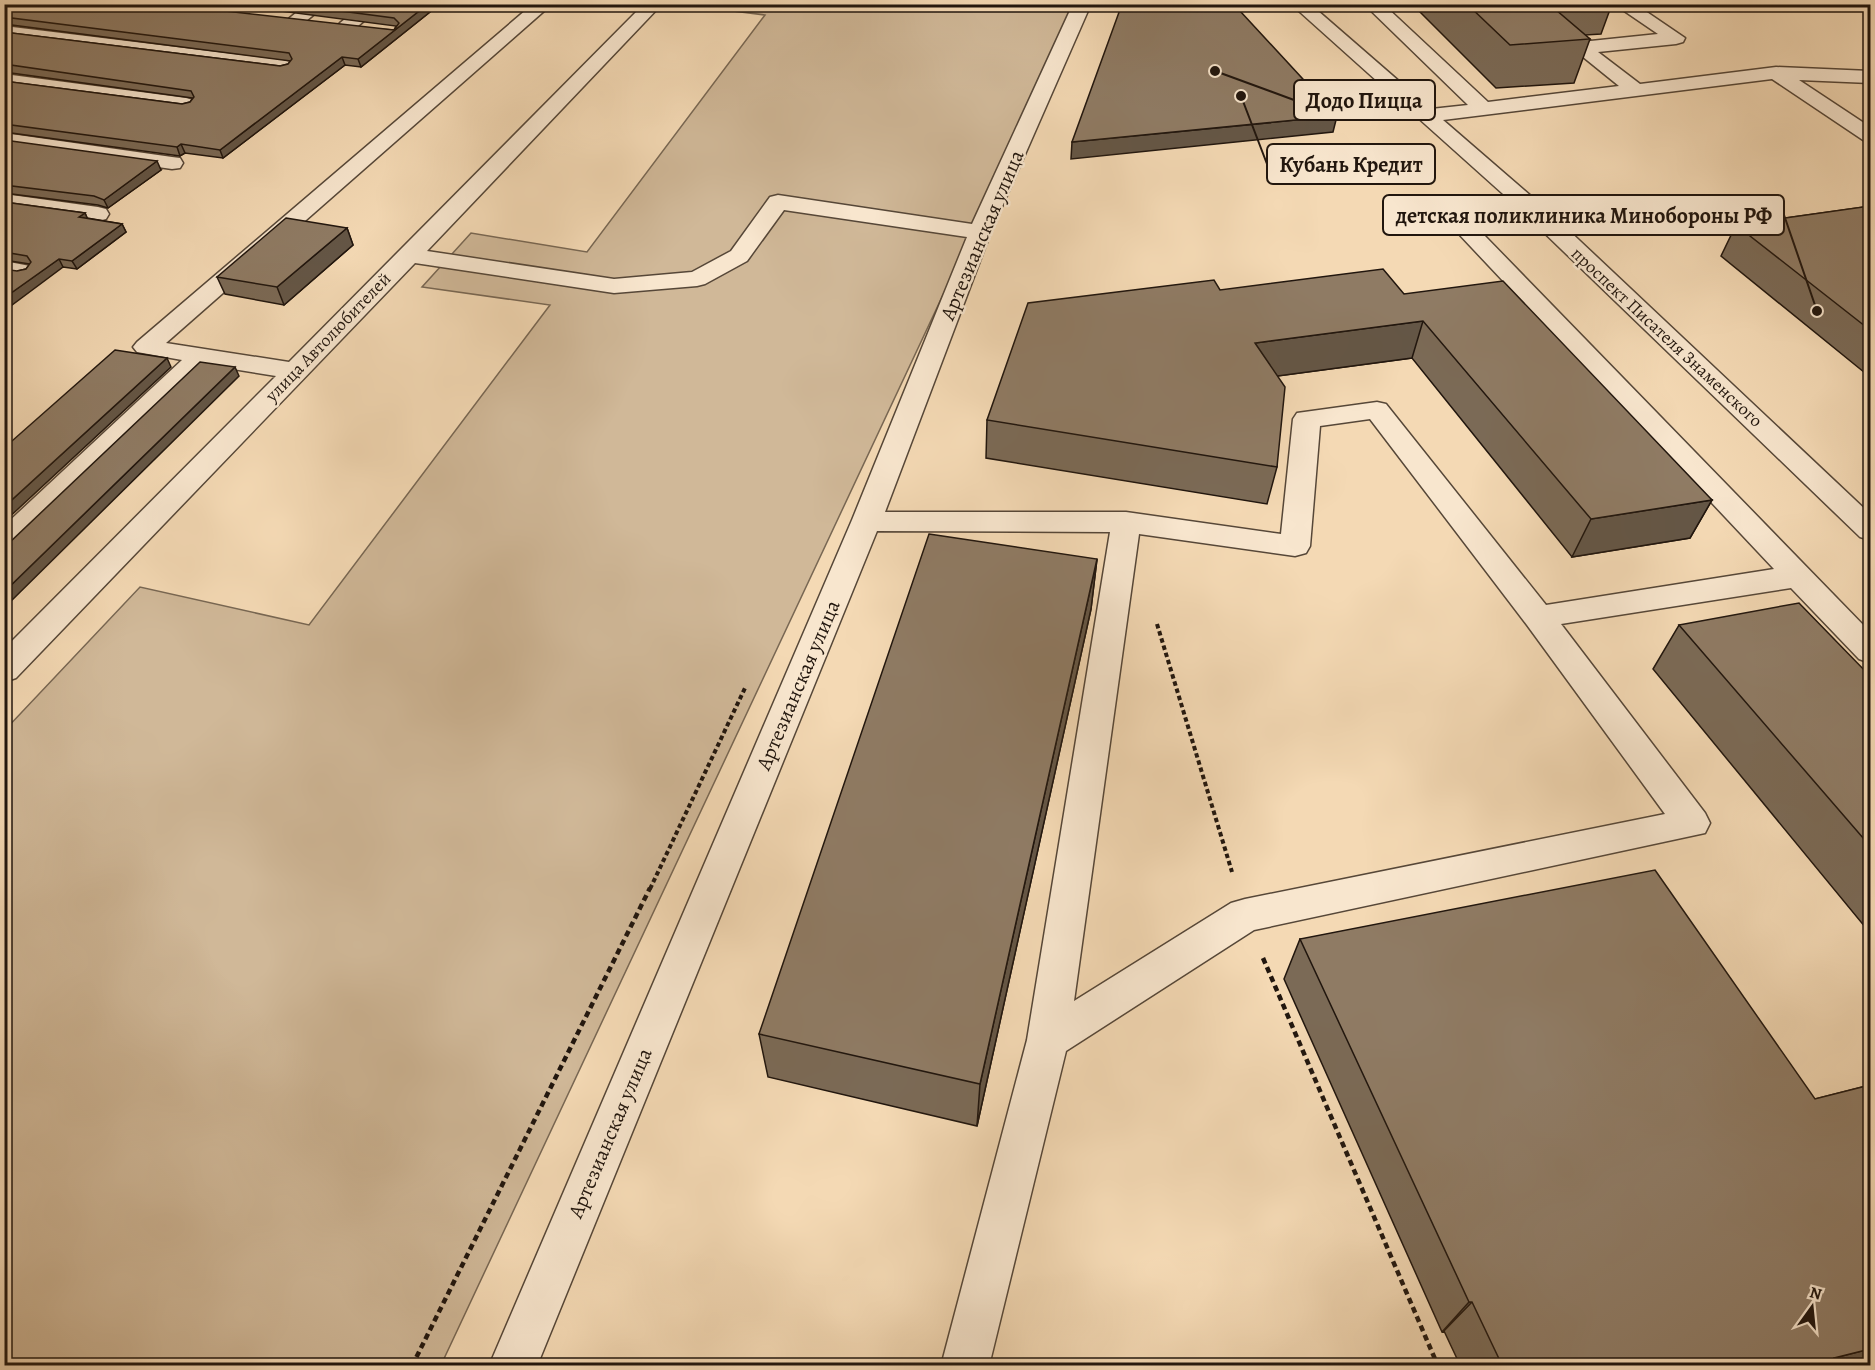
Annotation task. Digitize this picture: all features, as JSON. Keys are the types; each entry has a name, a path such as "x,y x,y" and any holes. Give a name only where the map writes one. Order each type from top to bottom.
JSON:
{"street":[{"path":"295,21 319,4"},
{"path":"346,27 376,4"},
{"path":"296,371 146,347 544,4"},
{"name":"улица Автолюбителей","path":"4,670 654,4"},
{"name":"Артезианская улица","path":"513,1365 867,520 980,232 1082,4"},
{"name":"проспект Писателя Знаменского","path":"1299,4 1538,214 1870,530"},
{"path":"1372,4 1484,109"},
{"path":"1622,4 1676,38 1581,48 1637,91"},
{"path":"199,9 230,10"},
{"path":"273,18 368,30"},
{"path":"4,31 282,66"},
{"path":"1425,116 1776,73 1870,77"},
{"path":"1776,73 1870,136"},
{"path":"4,80 186,104"},
{"path":"4,139 172,163"},
{"path":"4,201 98,214"},
{"path":"407,255 614,286 698,279 739,256 778,202 980,232"},
{"path":"1538,214 1468,232 1870,651"},
{"path":"4,543 202,356"},
{"path":"867,520 880,522 1126,522 1295,546 1307,419 1377,410 1538,617 1692,823 1245,915 1048,1040"},
{"path":"966,1365 1048,1040 1126,522"},
{"path":"1538,617 1798,576"}],"path":[{"path":"412,1365 638,914 748,680"}],"shaded area":[{"path":"686,5 1079,5 441,1365 5,1365 4,731 140,587 309,625 550,305 422,287 471,233 587,252 765,15"}],"building":[{"path":"4,4 163,4 394,30 399,23 394,18 287,4 428,4 358,59 342,57 220,150 181,144 177,147 4,124 4,81 182,104 190,102 194,97 191,91 4,64 4,32 280,66 288,64 292,59 289,53 4,17"},
{"path":"1122,4 1170,4 1240,11 1337,116 1072,142"},
{"path":"1467,4 1549,4 1590,39 1510,45"},
{"path":"4,140 157,161 104,200 94,196 4,185"},
{"path":"4,202 85,213 79,217 122,224 72,261 59,259 4,298 4,269 17,271 26,269 31,262 27,256 4,252"},
{"path":"1870,206 1870,330 1736,225"},
{"path":"286,218 347,228 277,287 217,277"},
{"path":"1383,269 1404,294 1503,281 1712,500 1591,519 1423,321 1255,343 1285,387 1277,467 987,420 1028,303 1214,280 1220,290"},
{"path":"115,350 167,358 4,507 4,448"},
{"path":"200,362 235,367 4,592 4,544 10,542"},
{"path":"929,534 1097,559 980,1084 759,1034"},
{"path":"1799,603 1870,676 1870,846 1679,625"},
{"path":"1655,870 1815,1099 1870,1085 1870,1349 1834,1358 1837,1363 1826,1365 1502,1365 1472,1302 1469,1302 1300,939"}],"place":[{"name":"Додо Пицца","path":"1215,71"},
{"name":"Кубань Кредит","path":"1241,96"},
{"name":"детская поликлиника Минобороны РФ","path":"1817,311"}]}
